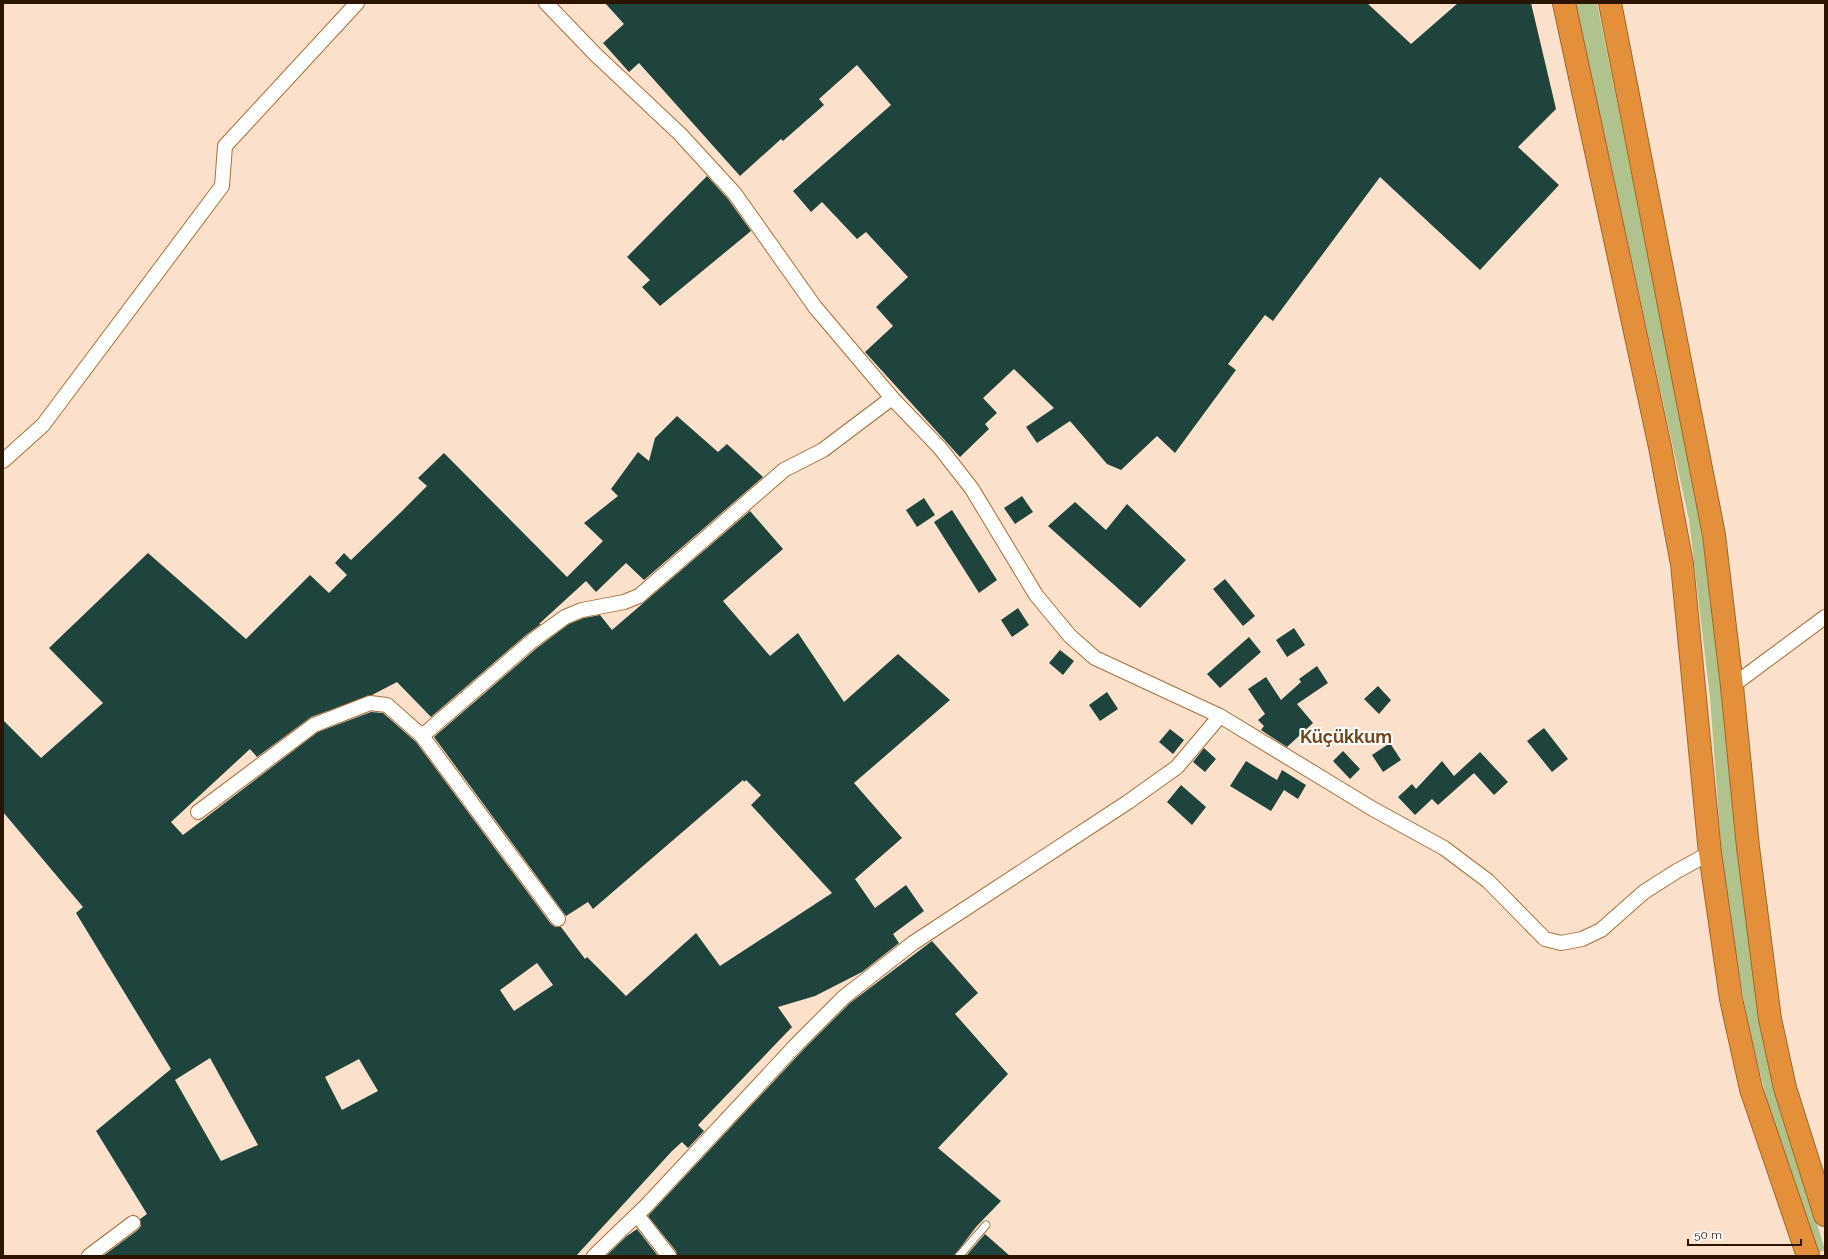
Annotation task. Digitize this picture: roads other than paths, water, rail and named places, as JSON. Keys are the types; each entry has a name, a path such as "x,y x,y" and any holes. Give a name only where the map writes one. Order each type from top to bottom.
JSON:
{"highway":[{"path":"1564,3 1658,439 1682,564 1710,853 1731,999 1751,1088 1808,1256"},
{"path":"1610,3 1714,535 1732,686 1748,847 1770,1019 1784,1088 1825,1215"}],"street":[{"path":"3,462 43,426 222,186 225,146 357,3"},
{"path":"546,3 595,54 680,134 735,194 815,308 892,398 940,448 972,489 1036,595 1070,636 1095,658 1220,716 1373,809 1444,848 1488,881 1545,939 1561,943 1582,939 1601,930 1644,892 1677,871 1710,853"},
{"path":"422,736 532,640 565,617 582,610 624,602 639,596 784,470 823,450 892,398"},
{"path":"1732,686 1825,617"},
{"path":"198,812 314,726 370,703 387,706 422,736 558,919"},
{"path":"594,1256 637,1215 798,1043 844,998 913,944 1128,802 1177,767 1220,716"},
{"path":"637,1215 669,1256"},
{"path":"89,1256 133,1223"}],"lane":[{"path":"959,1256 986,1225"}],"district":[{"name":"Küçükkum","path":"1346,737"}]}
